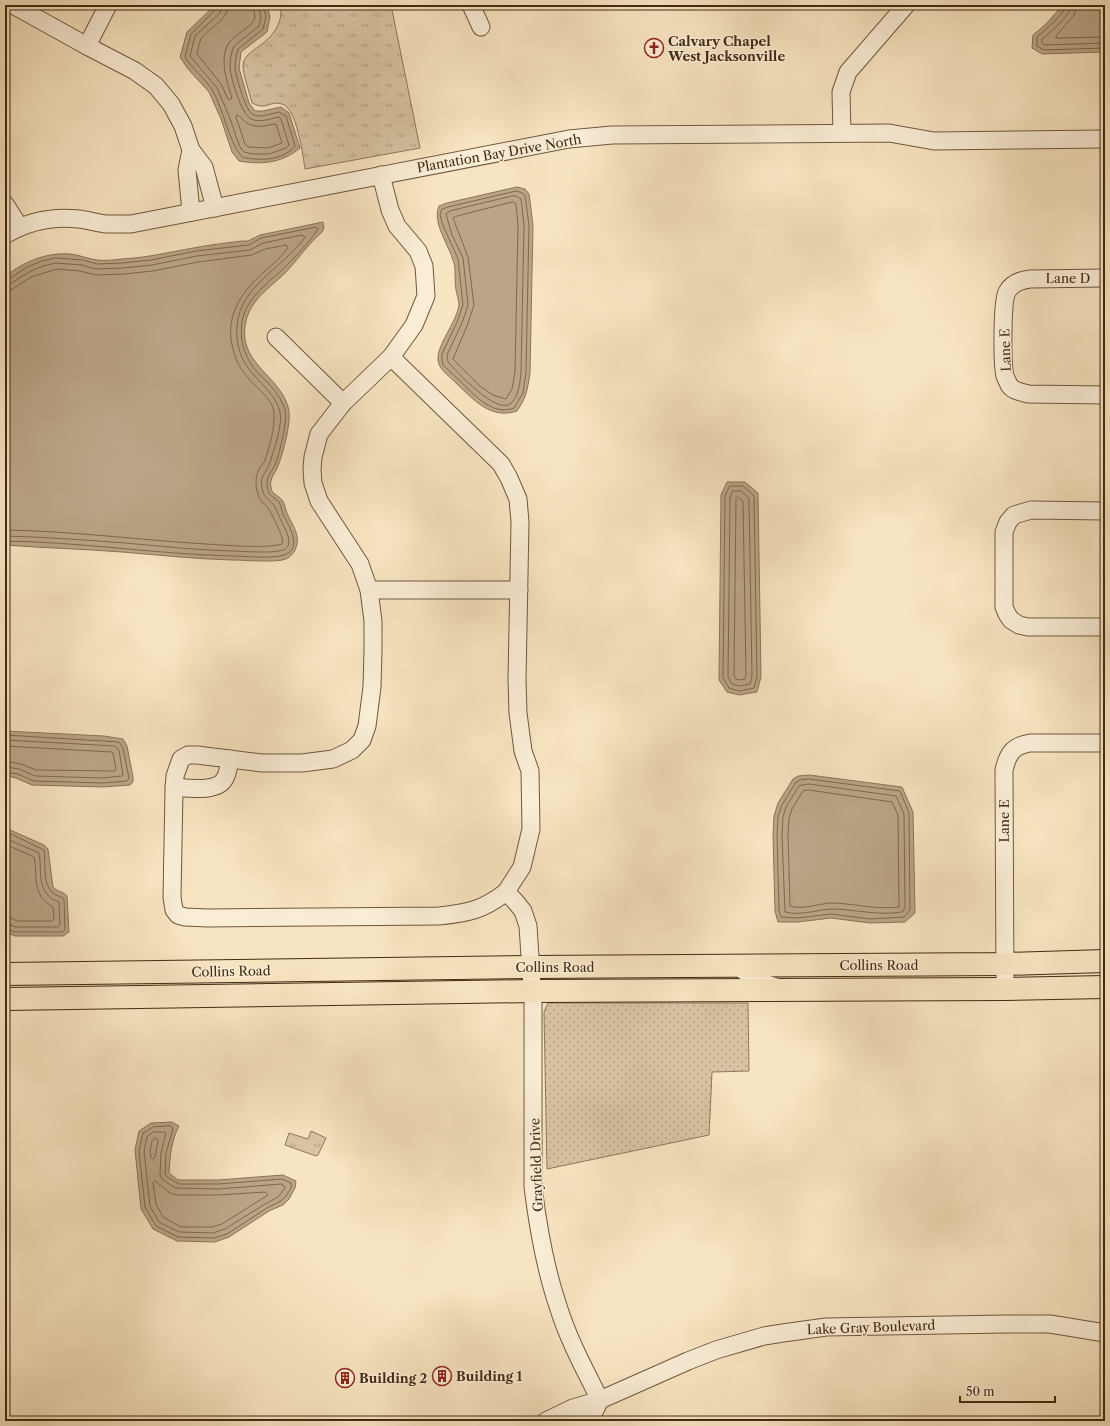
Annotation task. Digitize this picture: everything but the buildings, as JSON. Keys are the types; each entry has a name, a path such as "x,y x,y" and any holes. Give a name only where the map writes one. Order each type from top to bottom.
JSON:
{"main road":[{"name":"Collins Road","path":"5,974 530,967 1005,964 1105,961"},
{"name":"Collins Road","path":"5,998 533,991 1005,989 1105,987"}],"street":[{"path":"13,5 136,72 156,86 171,104 180,121 191,150 204,167 215,208"},
{"path":"87,46 108,5"},
{"path":"471,5 481,27"},
{"path":"842,133 841,92 848,72 897,9"},
{"name":"Plantation Bay Drive North","path":"12,231 40,220 59,218 79,219 106,224 131,224 569,139 612,136 888,133 934,141 1105,139"},
{"path":"191,150 187,170 191,212"},
{"path":"381,175 390,210 397,226 418,251 424,266 426,296 414,325 391,357 343,403 319,434 313,457 313,483 319,501 360,564 369,590 373,621 372,687 368,726 362,740 352,750 333,759 302,763 262,763 197,755 188,755 181,759 175,776 174,787 172,897 174,910 178,915 185,917 208,918 439,916 466,913 492,902 506,892 522,867 531,829 530,771 523,751 517,686 520,522 518,499 501,464 391,357"},
{"path":"5,204 12,231"},
{"name":"Lane D","path":"1030,279 1105,278"},
{"name":"Lane E","path":"1030,279 1021,280 1012,286 1006,293 1004,304 1004,366 1005,377 1010,386 1019,392 1028,394 1105,395"},
{"path":"276,337 343,403"},
{"path":"1105,511 1031,510 1014,515 1008,522 1004,532 1004,606 1011,620 1019,625 1028,627 1105,627"},
{"path":"369,590 519,590"},
{"name":"Lane E","path":"1005,989 1004,770 1007,759 1013,749 1021,744 1105,743"},
{"path":"174,787 204,788 219,785 226,778 230,759"},
{"name":"Grayfield Drive","path":"506,892 516,901 523,911 528,926 533,991 533,1187 535,1208 549,1276 558,1307 570,1338 600,1400"},
{"path":"737,966 747,975 759,982 784,990"},
{"name":"Lake Gray Boulevard","path":"546,1421 573,1408 600,1400 716,1350 764,1336 826,1327 1050,1324 1105,1334"},
{"path":"580,1421 593,1414 600,1400"}],"green space":[{"path":"280,5 391,5 420,148 305,169 301,144 292,114 287,107 282,104 274,103 261,106 252,103 244,72 243,64 246,58 274,32 277,27 281,17"},
{"path":"548,1003 748,1003 749,1071 712,1072 709,1135 547,1169 544,1012"},
{"path":"311,1131 326,1138 318,1155 316,1156 285,1145 289,1133 308,1139"}],"water":[{"path":"215,5 267,5 270,17 267,32 241,52 239,68 249,103 255,111 263,111 281,107 289,113 300,148 286,157 264,163 239,161 232,152 221,119 209,92 188,69 180,57 187,32"},
{"path":"1063,5 1105,5 1105,52 1042,54 1032,48 1033,35 1045,25"},
{"path":"517,187 525,189 529,194 533,225 530,373 526,393 517,411 498,413 475,401 444,372 438,363 441,347 455,318 459,305 455,282 455,269 451,253 440,229 437,213 439,206 447,203"},
{"path":"323,222 324,228 322,232 288,270 254,303 247,317 245,333 247,346 253,358 278,388 285,399 289,411 288,431 271,485 272,491 284,503 297,535 297,545 292,555 281,560 252,561 5,545 6,276 20,266 44,256 70,254 94,259 112,260 158,255 205,246 248,241 260,235"},
{"path":"727,482 745,482 758,493 761,677 757,692 739,695 727,692 719,680 721,495"},
{"path":"5,731 104,736 123,739 127,746 133,782 130,785 103,787 32,785 5,775"},
{"path":"809,775 902,787 913,812 915,913 905,922 870,923 831,918 798,922 778,922 775,911 774,816 778,803 793,779 798,776"},
{"path":"8,829 44,845 48,849 53,887 67,896 69,932 63,936 15,936 6,932 5,830"},
{"path":"172,1122 179,1126 170,1155 169,1173 178,1180 218,1180 283,1175 296,1181 295,1188 289,1199 283,1205 269,1211 229,1237 215,1242 177,1241 153,1229 141,1209 135,1150 139,1131 151,1123"},
{"path":"5,1367 10,1379 5,1398"}],"place":[{"name":"Calvary Chapel West Jacksonville","path":"654,48"},
{"name":"Building 1","path":"442,1376"},
{"name":"Building 2","path":"345,1378"}]}
